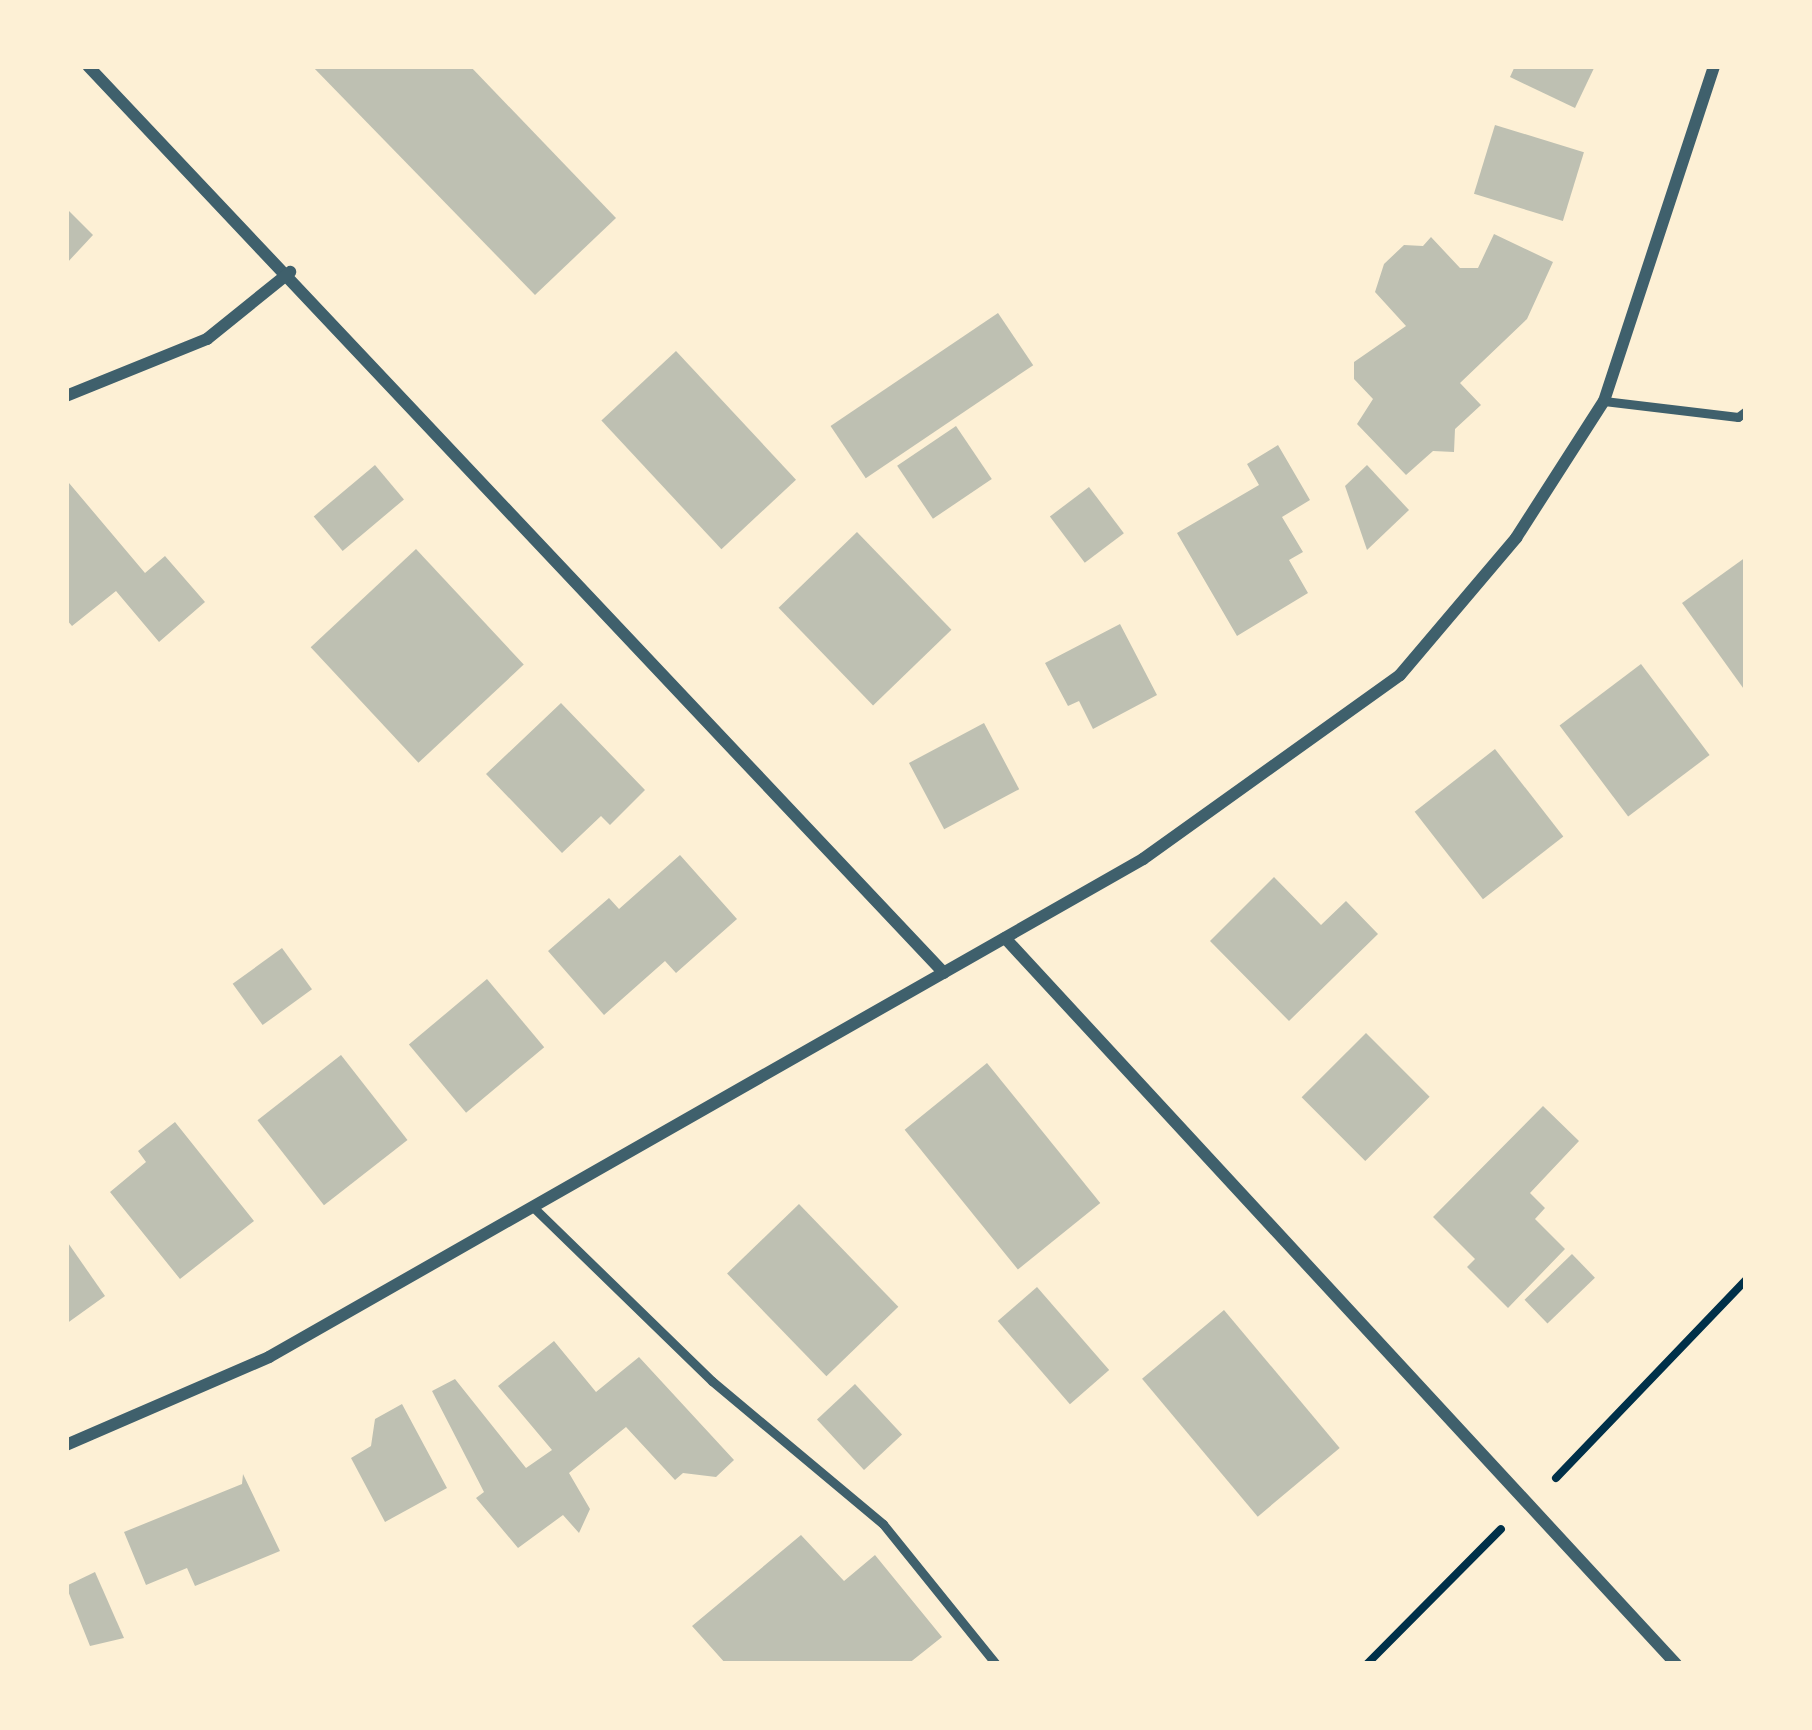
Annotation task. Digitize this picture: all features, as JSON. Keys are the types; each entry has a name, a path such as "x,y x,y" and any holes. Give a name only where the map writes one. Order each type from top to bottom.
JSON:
{"street":[{"path":"88,66 290,272 944,973"},
{"path":"66,1445 269,1357 1143,859 1400,675 1516,538 1604,400 1714,66"},
{"path":"66,396 207,339 290,272"},
{"path":"1004,938 1676,1664"}],"lane":[{"path":"1604,400 1738,417 1746,411"},
{"path":"533,1207 712,1381 883,1524 996,1664"}],"building":[{"path":"312,66 470,66 616,218 535,295"},
{"path":"1515,66 1595,66 1575,108 1510,77"},
{"path":"1495,125 1584,152 1563,221 1474,194"},
{"path":"66,208 93,235 66,264"},
{"path":"1494,234 1553,262 1527,319 1460,383 1481,405 1455,429 1454,452 1433,451 1406,475 1357,424 1373,399 1354,379 1354,362 1406,326 1375,292 1384,264 1404,245 1423,246 1431,237 1460,268 1478,268"},
{"path":"998,313 1033,365 866,478 831,426"},
{"path":"676,351 796,480 721,549 601,421"},
{"path":"956,426 992,479 933,519 897,466"},
{"path":"1278,445 1310,500 1282,517 1303,552 1289,560 1308,593 1237,636 1177,533 1259,485 1247,464"},
{"path":"375,465 404,499 343,551 314,516"},
{"path":"1367,465 1409,510 1367,550 1345,486"},
{"path":"69,483 145,573 165,556 205,602 159,642 116,591 72,626 66,619"},
{"path":"1089,487 1124,533 1085,563 1050,516"},
{"path":"857,532 951,630 873,706 779,608"},
{"path":"416,549 524,665 418,763 311,647"},
{"path":"1746,557 1746,692 1682,603"},
{"path":"1120,624 1157,695 1093,729 1079,701 1068,706 1045,663"},
{"path":"1641,664 1710,755 1628,816 1560,725"},
{"path":"561,703 645,790 610,825 601,816 562,853 486,774"},
{"path":"984,723 1019,789 944,829 909,763"},
{"path":"1495,749 1563,836 1483,899 1415,812"},
{"path":"680,855 737,919 676,973 665,961 604,1015 548,951 609,898 619,909"},
{"path":"1274,877 1321,925 1346,901 1378,934 1289,1021 1210,941"},
{"path":"282,948 312,989 263,1025 233,984"},
{"path":"487,979 544,1047 466,1113 409,1045"},
{"path":"1366,1033 1430,1097 1365,1161 1302,1097"},
{"path":"341,1055 407,1140 324,1205 257,1120"},
{"path":"987,1063 1100,1203 1018,1270 905,1130"},
{"path":"1543,1106 1579,1141 1530,1193 1545,1208 1535,1219 1565,1249 1508,1308 1467,1267 1475,1259 1433,1217"},
{"path":"175,1122 254,1221 180,1279 110,1192 146,1162 138,1151"},
{"path":"799,1204 898,1307 826,1376 727,1273"},
{"path":"66,1240 105,1296 66,1324"},
{"path":"1572,1254 1595,1278 1547,1324 1525,1300"},
{"path":"1037,1287 1109,1370 1070,1404 998,1321"},
{"path":"1224,1310 1340,1448 1258,1517 1142,1379"},
{"path":"554,1341 596,1392 639,1357 734,1460 716,1477 683,1473 675,1480 626,1427 569,1473 590,1509 579,1533 563,1515 518,1548 476,1498 484,1492 432,1391 455,1379 526,1468 552,1450 498,1386"},
{"path":"855,1384 902,1434 864,1470 817,1419"},
{"path":"402,1404 447,1488 385,1522 351,1458 371,1446 375,1419"},
{"path":"243,1474 280,1551 195,1586 187,1568 146,1585 124,1532 242,1484"},
{"path":"801,1535 844,1581 875,1555 942,1637 908,1664 726,1664 692,1626"},
{"path":"95,1572 124,1638 90,1646 66,1586"}]}
